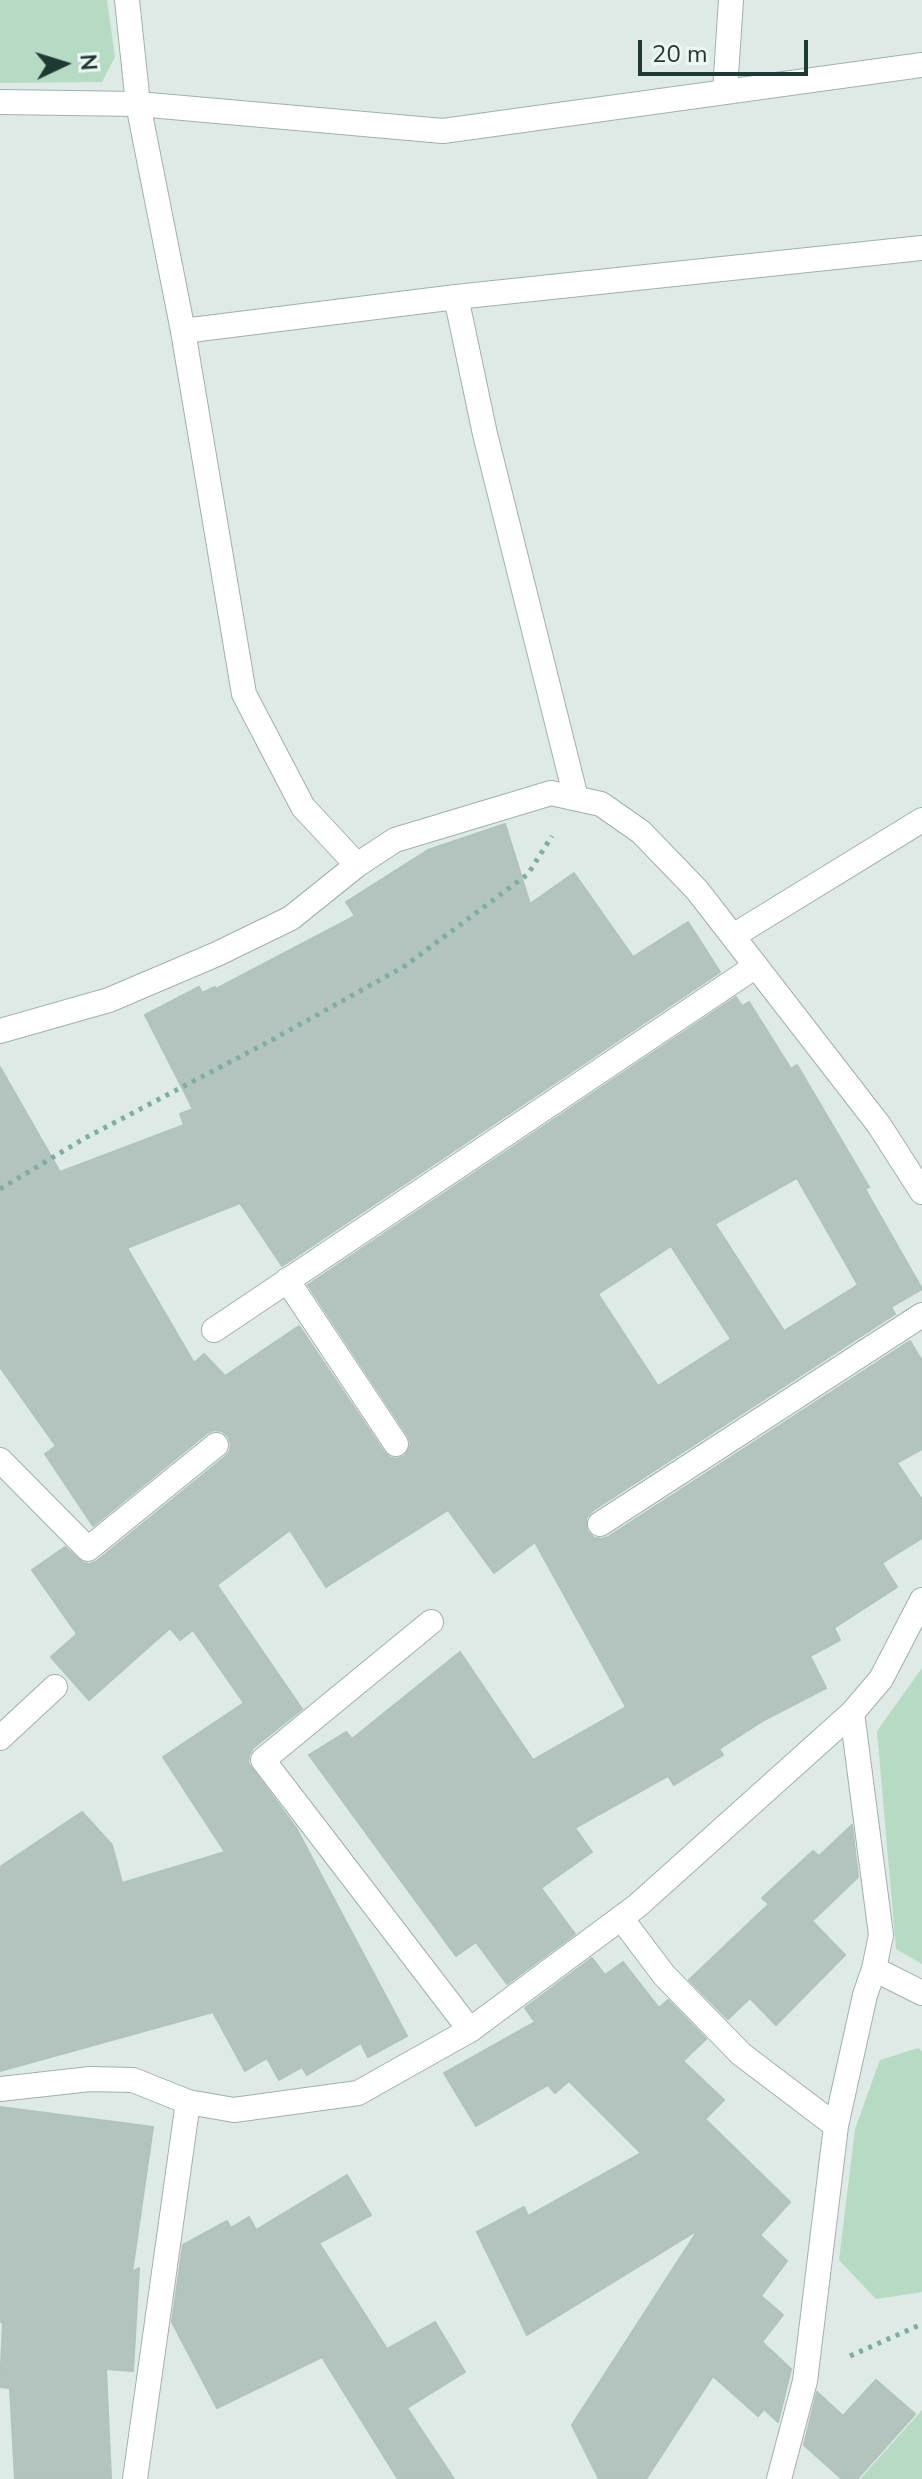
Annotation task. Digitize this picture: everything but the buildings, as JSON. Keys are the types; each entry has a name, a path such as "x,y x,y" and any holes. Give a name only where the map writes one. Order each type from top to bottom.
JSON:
{"street":[{"path":"127,0 138,104 183,331 244,694 303,807 357,865"},
{"path":"725,91 731,0"},
{"path":"0,102 138,104 443,131 922,65"},
{"path":"183,331 456,297 922,248"},
{"path":"456,297 485,434 576,798"},
{"path":"0,1031 109,1000 217,954 291,918 357,865 395,840 551,793 601,804 641,832 697,890 879,1125 922,1192"},
{"path":"733,936 922,820"},
{"path":"214,1330 756,966"},
{"path":"287,1280 396,1444"},
{"path":"600,1524 922,1315"},
{"path":"0,1460 88,1549 216,1445"},
{"path":"0,2089 90,2079 133,2080 188,2102 234,2110 358,2093 470,2030 637,1906 852,1713 881,1679 922,1600"},
{"path":"431,1622 263,1760 470,2030"},
{"path":"0,1738 55,1687"},
{"path":"779,2479 805,2375 836,2126 881,1935 852,1713"},
{"path":"621,1918 664,1975 741,2054 836,2126"},
{"path":"874,1969 922,1993"},
{"path":"135,2479 188,2102"}],"path":[{"path":"0,1189 85,1138 405,966 528,874 576,798"},
{"path":"805,2375 922,2324"}],"green space":[{"path":"0,0 107,0 115,57 102,82 0,83"},
{"path":"922,1668 922,1964 896,1949 877,1731"},
{"path":"918,2048 922,2051 922,2292 876,2299 839,2260 855,2129 880,2060"},
{"path":"922,2410 922,2479 860,2479"}]}
